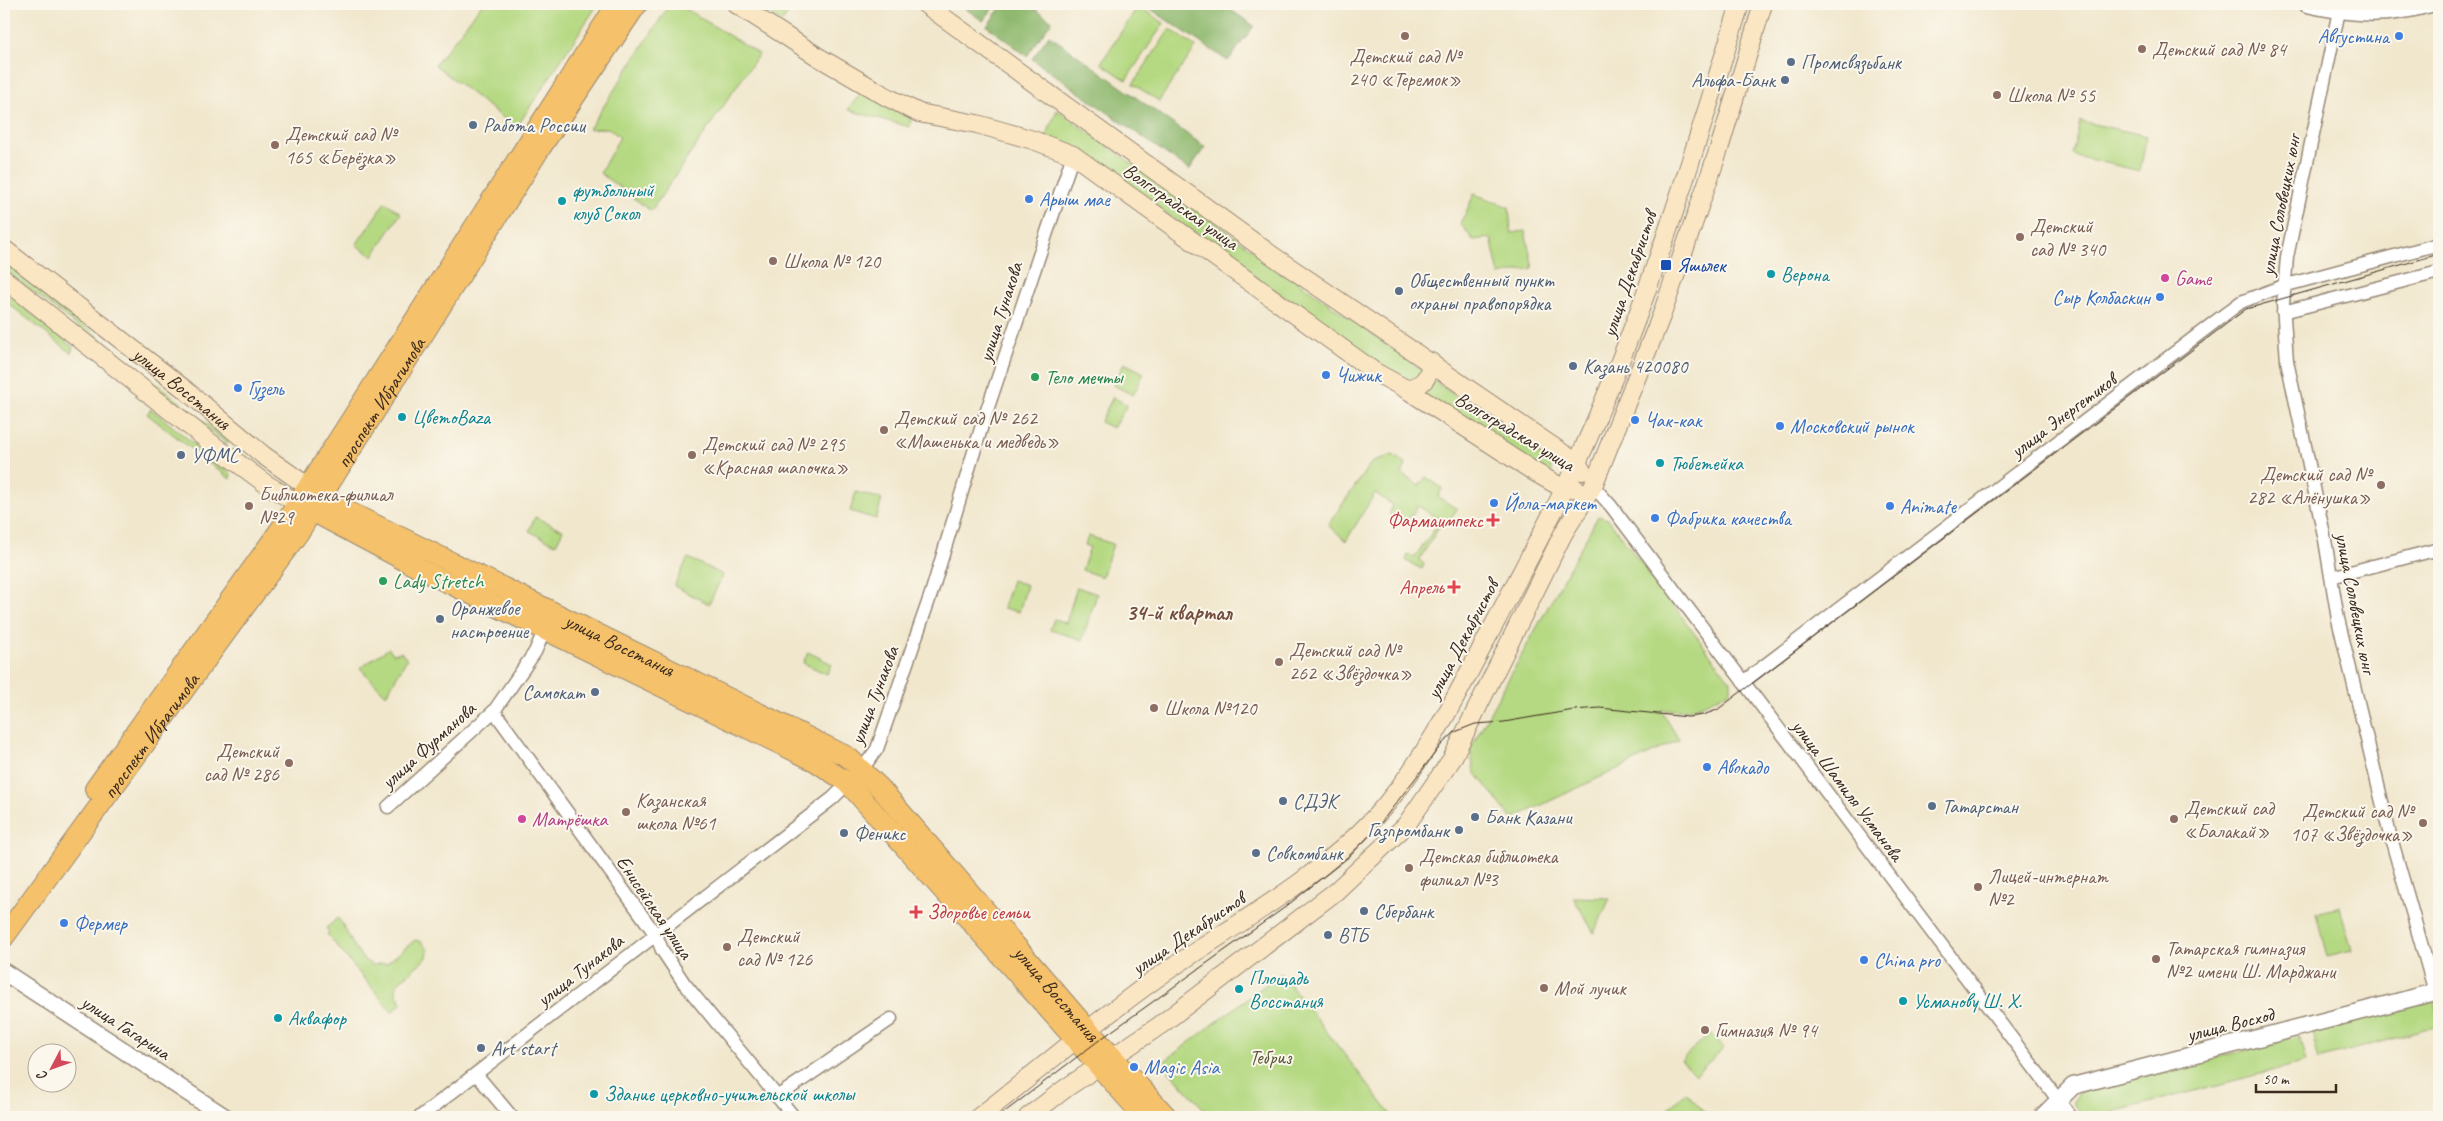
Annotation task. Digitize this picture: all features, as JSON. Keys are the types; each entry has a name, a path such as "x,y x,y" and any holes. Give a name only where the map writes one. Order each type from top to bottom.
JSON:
{"main road":[{"name":"проспект Ибрагимова","path":"4,915 309,499 617,4"},
{"name":"проспект Ибрагимова","path":"4,937 309,499 637,4"},
{"name":"Волгоградская улица","path":"736,4 820,58 887,97 919,113 977,124 1034,140 1073,155 1375,372 1406,389 1564,489 1593,486 1577,463 1227,223 925,4"},
{"name":"улица Декабристов","path":"979,1117 1165,972 1279,897 1342,848 1374,817 1431,742 1577,463 1634,327 1699,137 1740,4"},
{"path":"1028,1117 1066,1088 1193,1000 1335,892 1406,825 1452,759 1563,534 1593,486 1662,314 1719,149 1763,4"},
{"name":"улица Восстания","path":"4,249 289,475 309,499 426,572 815,761 856,776"},
{"name":"улица Восстания","path":"4,279 216,447 266,484 350,513 848,757 856,776 1082,1036 1106,1062 1167,1117"},
{"path":"1406,389 1419,386 1425,380 1430,373 1431,362"},
{"path":"216,447 233,443 235,432 229,426"},
{"name":"улица Восстания","path":"1106,1062 1144,1117"}],"street":[{"path":"2307,4 2339,11 2380,14 2430,4"},
{"name":"улица Соловецких юнг","path":"2339,11 2287,257 2283,286 2283,312 2292,389 2331,576 2338,619 2387,822 2437,992"},
{"name":"улица Тунакова","path":"420,1117 832,798 856,776 879,747 930,594 989,403 1073,155"},
{"name":"улица Энергетиков","path":"1743,682 2241,302 2283,286 2439,244"},
{"path":"2283,312 2439,272"},
{"name":"улица Шамиля Усманова","path":"1593,486 1611,506 2071,1117"},
{"path":"2331,576 2439,549"},
{"name":"улица Фурманова","path":"388,807 494,711 530,659 545,629"},
{"name":"Енисейская улица","path":"494,711 656,935 662,950 684,982 794,1117"},
{"name":"улица Гагарина","path":"4,972 225,1117"},
{"name":"улица Восход","path":"2042,1117 2073,1086 2437,992"},
{"path":"777,1097 891,1019"},
{"path":"476,1074 512,1117"}],"green space":[{"path":"482,4 598,4 516,128 435,65"},
{"path":"670,4 678,4 759,54 651,211 600,173 620,137 608,128 589,129"},
{"path":"753,4 787,4 792,7 782,22"},
{"path":"959,4 989,4 994,7 983,21"},
{"path":"1003,4 1028,4 1052,21 1027,56 987,26"},
{"path":"1143,4 1215,4 1225,10 1228,8 1254,26 1228,61"},
{"path":"1138,6 1164,23 1126,80 1101,63"},
{"path":"1170,29 1196,47 1159,101 1133,84"},
{"path":"1049,35 1205,147 1189,170 1032,59"},
{"path":"862,91 911,118 910,127 848,110"},
{"path":"1057,110 1419,368 1422,373 1406,383 1086,157 1045,139"},
{"path":"2080,121 2147,136 2140,171 2072,155"},
{"path":"1474,194 1509,207 1511,233 1525,231 1533,268 1499,275 1491,238 1473,240 1461,224"},
{"path":"385,202 401,213 373,256 356,245"},
{"path":"4,261 229,442 226,443 4,269"},
{"path":"4,292 73,347 71,353 4,300"},
{"path":"1124,363 1144,373 1133,395 1113,385"},
{"path":"1430,378 1541,456 1551,465 1552,472 1550,474 1420,393 1427,392 1431,386"},
{"path":"1113,397 1127,405 1113,428 1100,422"},
{"path":"151,409 231,474 230,479 147,414"},
{"path":"1393,455 1406,464 1402,474 1419,486 1426,477 1442,488 1438,497 1457,509 1449,521 1444,519 1419,560 1424,564 1422,569 1406,561 1408,554 1414,558 1441,520 1418,506 1405,524 1389,514 1393,505 1375,493 1346,541 1328,525 1371,463"},
{"path":"856,492 882,499 876,519 850,511"},
{"path":"1598,516 1608,519 1731,682 1731,690 1698,707 1682,710 1661,710 1679,740 1512,819 1474,771 1470,749"},
{"path":"535,517 563,530 556,544 529,531"},
{"path":"1088,536 1113,544 1102,577 1082,570 1090,547 1085,545"},
{"path":"688,558 723,575 709,604 674,586"},
{"path":"1012,580 1027,585 1019,612 1003,608"},
{"path":"1077,587 1097,594 1082,640 1050,630 1054,619 1066,623"},
{"path":"389,648 393,654 401,652 407,659 386,695 360,668"},
{"path":"808,652 832,664 827,674 803,663"},
{"path":"1573,897 1610,898 1594,933"},
{"path":"2340,907 2352,951 2327,957 2316,913"},
{"path":"338,918 356,950 372,965 387,963 415,940 422,942 428,950 427,957 397,984 396,993 402,1003 392,1012 327,934 329,932 326,928"},
{"name":"Тебриз","path":"1281,973 1393,1117 1211,1117 1162,1063"},
{"path":"2434,999 2439,1026 2319,1059 2312,1033"},
{"path":"1710,1033 1724,1048 1695,1075 1681,1060"},
{"path":"2299,1036 2306,1062 2094,1117 2085,1117 2072,1103 2079,1093"},
{"path":"1686,1092 1709,1117 1663,1117 1662,1115"}],"tram line":[{"path":"998,1117 1098,1041 1284,908 1351,855 1379,825 1442,744 1455,732 1475,724 1504,722 1574,710 1600,708 1688,717 1703,715 1717,710 2246,309 2439,254"}],"place":[{"name":"Детский сад № 240 «Теремок»","path":"1405,36"},
{"name":"Августина","path":"2399,36"},
{"name":"Детский сад № 84","path":"2142,49"},
{"name":"Промсвязьбанк","path":"1791,62"},
{"name":"Альфа-Банк","path":"1785,80"},
{"name":"Школа № 55","path":"1997,95"},
{"name":"Работа России","path":"473,125"},
{"name":"Детский сад № 165 «Берёзка»","path":"275,145"},
{"name":"Арыш мае","path":"1029,199"},
{"name":"футбольный клуб Сокол","path":"562,201"},
{"name":"Детский сад № 340","path":"2020,237"},
{"name":"Школа № 120","path":"773,261"},
{"name":"Яшьлек","path":"1666,265"},
{"name":"Верона","path":"1771,274"},
{"name":"Game","path":"2165,278"},
{"name":"Общественный пункт охраны правопорядка","path":"1399,291"},
{"name":"Сыр Колбаскин","path":"2160,297"},
{"name":"Казань 420080","path":"1573,366"},
{"name":"Чижик","path":"1326,375"},
{"name":"Тело мечты","path":"1035,377"},
{"name":"Гузель","path":"238,388"},
{"name":"ЦветоBaza","path":"402,417"},
{"name":"Чак-как","path":"1635,420"},
{"name":"Московский рынок","path":"1780,426"},
{"name":"Детский сад № 262 «Машенька и медведь»","path":"884,430"},
{"name":"УФМС","path":"181,455"},
{"name":"Детский сад № 295 «Красная шапочка»","path":"692,455"},
{"name":"Тюбетейка","path":"1660,463"},
{"name":"Детский сад № 282 «Алёнушка»","path":"2381,485"},
{"name":"Йола-маркет","path":"1494,503"},
{"name":"Библиотека-филиал №29","path":"249,506"},
{"name":"Animate","path":"1890,506"},
{"name":"Фабрика качества","path":"1655,518"},
{"name":"Фармаимпекс","path":"1493,520"},
{"name":"Lady Stretch","path":"383,581"},
{"name":"Апрель","path":"1454,587"},
{"name":"Оранжевое настроение","path":"440,619"},
{"name":"Детский сад № 262 «Звёздочка»","path":"1279,662"},
{"name":"Самокат","path":"595,692"},
{"name":"Школа №120","path":"1154,708"},
{"name":"Детский сад № 286","path":"289,763"},
{"name":"Авокадо","path":"1707,767"},
{"name":"СДЭК","path":"1283,801"},
{"name":"Татарстан","path":"1932,806"},
{"name":"Казанская школа №61","path":"626,812"},
{"name":"Банк Казани","path":"1475,817"},
{"name":"Матрёшка","path":"522,819"},
{"name":"Детский сад «Балакай»","path":"2174,819"},
{"name":"Детский сад № 107 «Звёздочка»","path":"2423,823"},
{"name":"Газпромбанк","path":"1459,830"},
{"name":"Феникс","path":"844,833"},
{"name":"Совкомбанк","path":"1256,853"},
{"name":"Детская библиотека филиал №3","path":"1409,868"},
{"name":"Лицей-интернат №2","path":"1978,887"},
{"name":"Сбербанк","path":"1364,911"},
{"name":"Здоровье семьи","path":"916,912"},
{"name":"Фермер","path":"64,923"},
{"name":"ВТБ","path":"1328,935"},
{"name":"Детский сад № 126","path":"727,947"},
{"name":"Татарская гимназия №2 имени Ш. Марджани","path":"2156,959"},
{"name":"China pro","path":"1864,960"},
{"name":"Мой лучик","path":"1544,988"},
{"name":"Площадь Восстания","path":"1239,989"},
{"name":"Усманову Ш. Х.","path":"1903,1001"},
{"name":"Аквафор","path":"278,1018"},
{"name":"Гимназия № 94","path":"1705,1030"},
{"name":"Art start","path":"481,1048"},
{"name":"Magic Asia","path":"1134,1067"},
{"name":"Здание церковно-учительской школы","path":"594,1094"}],"district":[{"name":"34-й квартал","path":"1179,612"}]}
